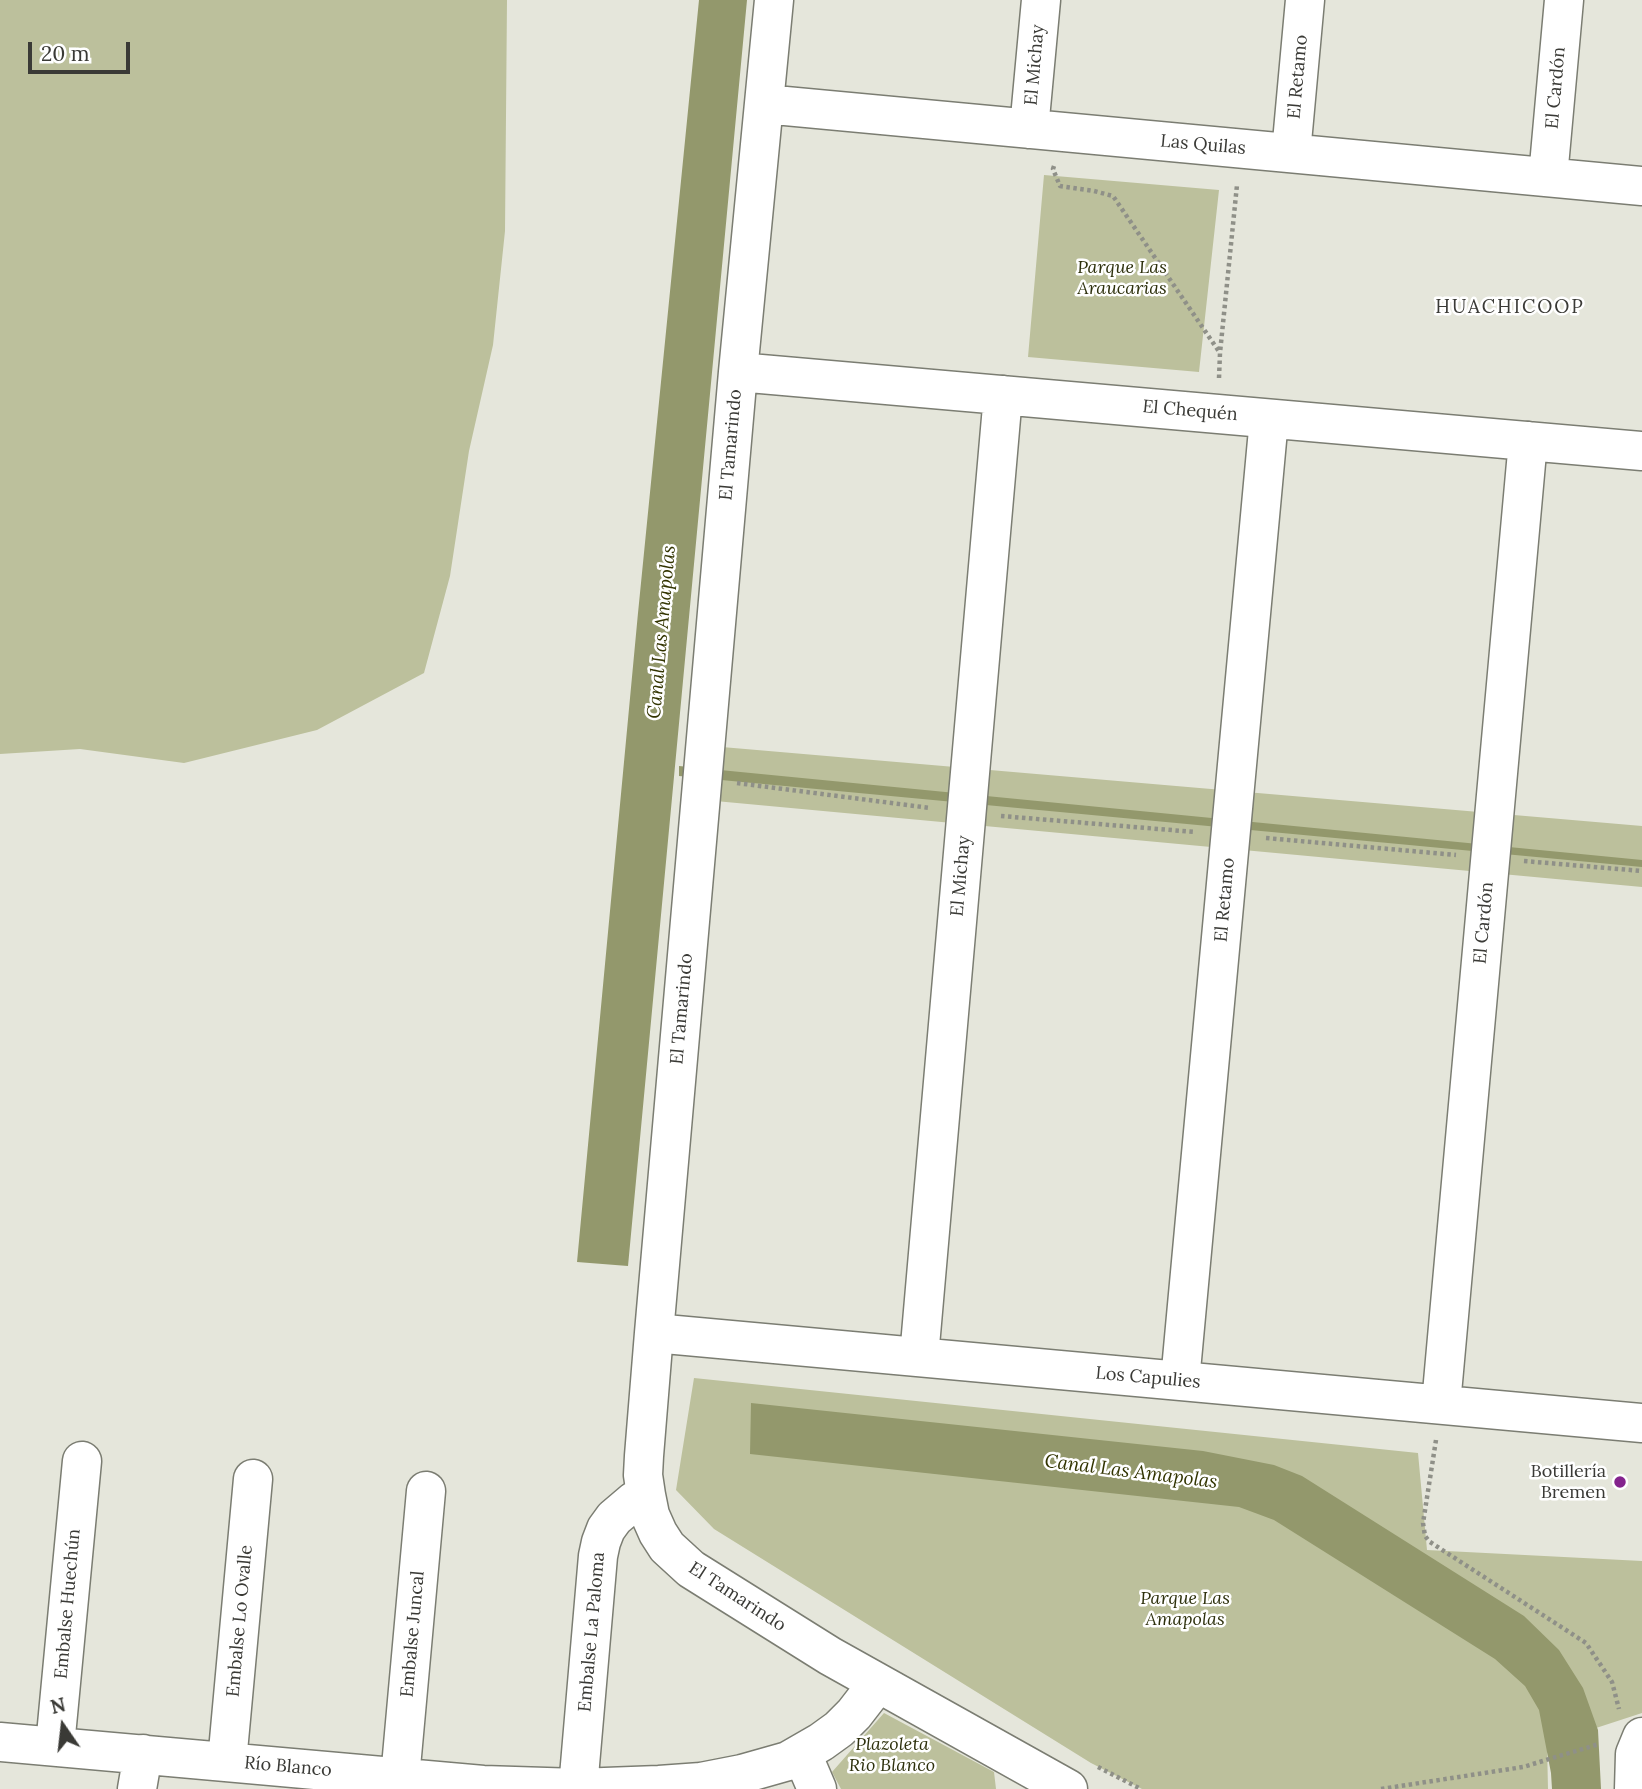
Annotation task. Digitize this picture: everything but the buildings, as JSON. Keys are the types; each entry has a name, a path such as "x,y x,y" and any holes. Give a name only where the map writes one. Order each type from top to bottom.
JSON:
{"street":[{"name":"El Tamarindo","path":"774,0 738,372 654,1333 643,1475 646,1495 650,1515 667,1547 691,1569 830,1656 1043,1783"},
{"name":"El Michay","path":"1041,0 1044,130"},
{"name":"El Retamo","path":"1291,153 1305,0"},
{"name":"El Cardón","path":"1548,177 1564,0"},
{"name":"Las Quilas","path":"764,104 1642,186"},
{"name":"El Chequén","path":"738,372 1642,451"},
{"name":"El Michay","path":"919,1357 1003,395"},
{"name":"El Retamo","path":"1180,1381 1269,419"},
{"name":"El Cardón","path":"1441,1404 1528,441"},
{"name":"Los Capulies","path":"654,1333 1642,1423"},
{"name":"Embalse Huechún","path":"55,1746 82,1461"},
{"name":"Embalse Lo Ovalle","path":"227,1762 253,1479"},
{"name":"Embalse Juncal","path":"400,1778 426,1490"},
{"name":"Embalse La Paloma","path":"578,1788 601,1542 614,1518 634,1501 646,1495"},
{"name":"Río Blanco","path":"0,1742 55,1746 140,1772 227,1762 310,1779 400,1778 483,1787 659,1787 742,1774 773,1766 802,1754 839,1729 878,1683"},
{"path":"802,1754 817,1789"}],"path":[{"path":"1044,130 1060,186 1113,196 1220,352"},
{"path":"1218,414 1220,352 1241,148"},
{"path":"702,779 967,813 1642,871"},
{"path":"1381,1789 1632,1752 1612,1682 1586,1643 1430,1542 1425,1536 1423,1524 1441,1404"}],"green space":[{"path":"0,0 507,0 505,231 493,345 469,451 450,576 424,673 317,730 184,763 80,749 0,754"},
{"name":"Parque Las Araucarias","path":"1044,175 1219,190 1199,372 1028,357"},
{"path":"687,744 1642,826 1642,887 683,798"},
{"name":"Parque Las Amapolas","path":"694,1378 1418,1453 1427,1550 1642,1561 1642,1713 1547,1744 1548,1789 1142,1789 1091,1763 714,1529 676,1490"},
{"name":"Plazoleta Rio Blanco","path":"884,1713 994,1772 996,1789 841,1789 832,1772"}],"water":[{"name":"Canal Las Amapolas","path":"699,0 747,0 628,1266 577,1262"},
{"path":"679,766 1642,860 1642,867 679,776"},
{"name":"Canal Las Amapolas","path":"751,1403 1203,1451 1274,1465 1302,1476 1524,1616 1559,1650 1583,1688 1598,1730 1601,1789 1552,1789 1539,1710 1525,1686 1495,1659 1274,1520 1239,1507 750,1454"}],"place":[{"name":"Botillería Bremen","path":"1620,1482"}],"district":[{"name":"HUACHICOOP","path":"1510,308"}]}
